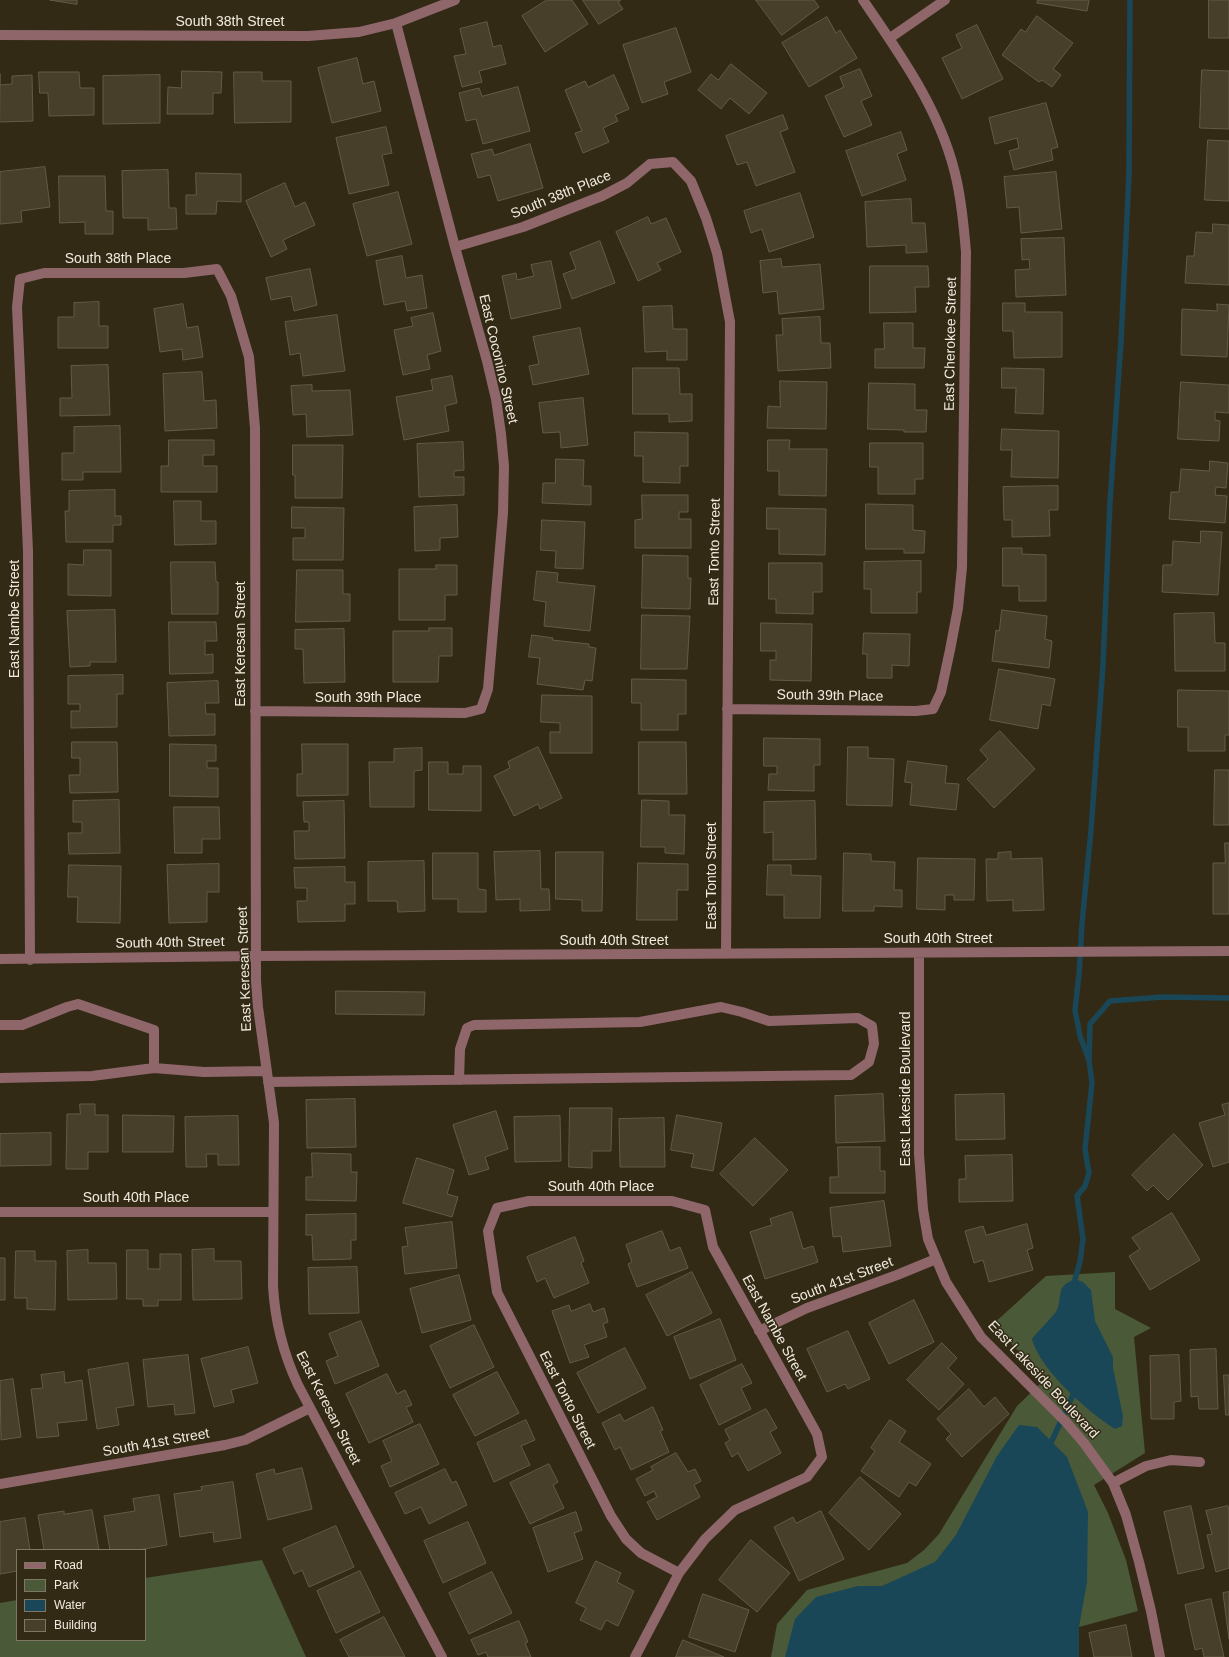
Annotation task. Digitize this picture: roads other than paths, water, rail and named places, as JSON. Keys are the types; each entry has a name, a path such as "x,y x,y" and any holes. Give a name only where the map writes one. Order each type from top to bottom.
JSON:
{"street":[{"name":"South 38th Street","path":"0,35 308,36 359,32 396,23 455,0"},
{"name":"East Cherokee Street","path":"863,0 912,72 930,105 943,138 957,181 962,210 966,252 962,567 958,608 950,650 941,692 933,709"},
{"path":"890,38 945,0"},
{"name":"East Coconino Street","path":"396,23 455,247 475,315 494,392 501,434 504,466 503,513 488,689 481,709"},
{"name":"South 38th Place","path":"455,247 523,227 602,196 627,183 650,164 673,162"},
{"name":"East Tonto Street","path":"673,162 691,182 706,218 717,253 730,322 726,954"},
{"name":"South 38th Place","path":"20,279 44,273 184,273 217,269"},
{"name":"East Keresan Street","path":"217,269 231,296 248,357 256,428 256,956 258,1007 274,1123 274,1312 289,1366 442,1657"},
{"name":"East Nambe Street","path":"20,279 17,307 28,551 30,960"},
{"name":"South 39th Place","path":"255,711 464,713 481,709"},
{"name":"South 39th Place","path":"727,709 916,711 933,709"},
{"name":"South 40th Street","path":"0,959 30,960 256,956 1229,951"},
{"name":"East Lakeside Boulevard","path":"919,953 919,1154 923,1209 928,1239 946,1282 981,1337 1066,1422 1084,1443 1113,1483 1126,1515 1139,1562 1152,1611 1160,1657"},
{"path":"0,1025 22,1025 78,1004 154,1030 154,1068"},
{"path":"268,1082 459,1080 851,1075 869,1062 874,1044 872,1026 858,1018 769,1021 721,1007 640,1022 474,1025 467,1028 460,1049 459,1080"},
{"path":"0,1078 92,1076 154,1068 204,1072 267,1071"},
{"name":"South 40th Place","path":"497,1208 529,1202 672,1201 705,1210"},
{"name":"East Tonto Street","path":"497,1208 488,1231 497,1292 514,1329 611,1516 626,1539 641,1553 679,1573"},
{"name":"East Nambe Street","path":"679,1573 705,1539 735,1510 807,1477 822,1457 816,1434 713,1247 705,1210"},
{"name":"South 40th Place","path":"0,1212 273,1212"},
{"name":"South 41st Street","path":"759,1331 807,1308 936,1259"},
{"name":"South 41st Street","path":"0,1484 225,1445 245,1440 310,1408"},
{"path":"1113,1483 1146,1466 1171,1460 1200,1462"},
{"path":"635,1657 679,1573"}],"water":[{"path":"1075,1279 1083,1282 1091,1290 1095,1321 1113,1357 1113,1368 1123,1416 1122,1426 1115,1429 1104,1422 1066,1389 1045,1364 1032,1339 1057,1310 1062,1288"},
{"path":"1019,1425 1037,1427 1067,1457 1088,1512 1087,1582 1079,1627 1079,1657 785,1657 795,1619 816,1597 858,1586 882,1586 935,1562 956,1535 997,1456"}],"waterway":[{"path":"1089,1060 1080,1036 1075,1010 1091,830 1103,665 1110,502 1121,341 1129,175 1130,0"},
{"path":"1075,1285 1083,1239 1077,1196 1085,1186 1089,1173 1085,1149 1092,1083 1089,1060 1090,1024 1110,1001 1162,997 1229,998"},
{"path":"1049,1447 1073,1395 1074,1389"}]}
